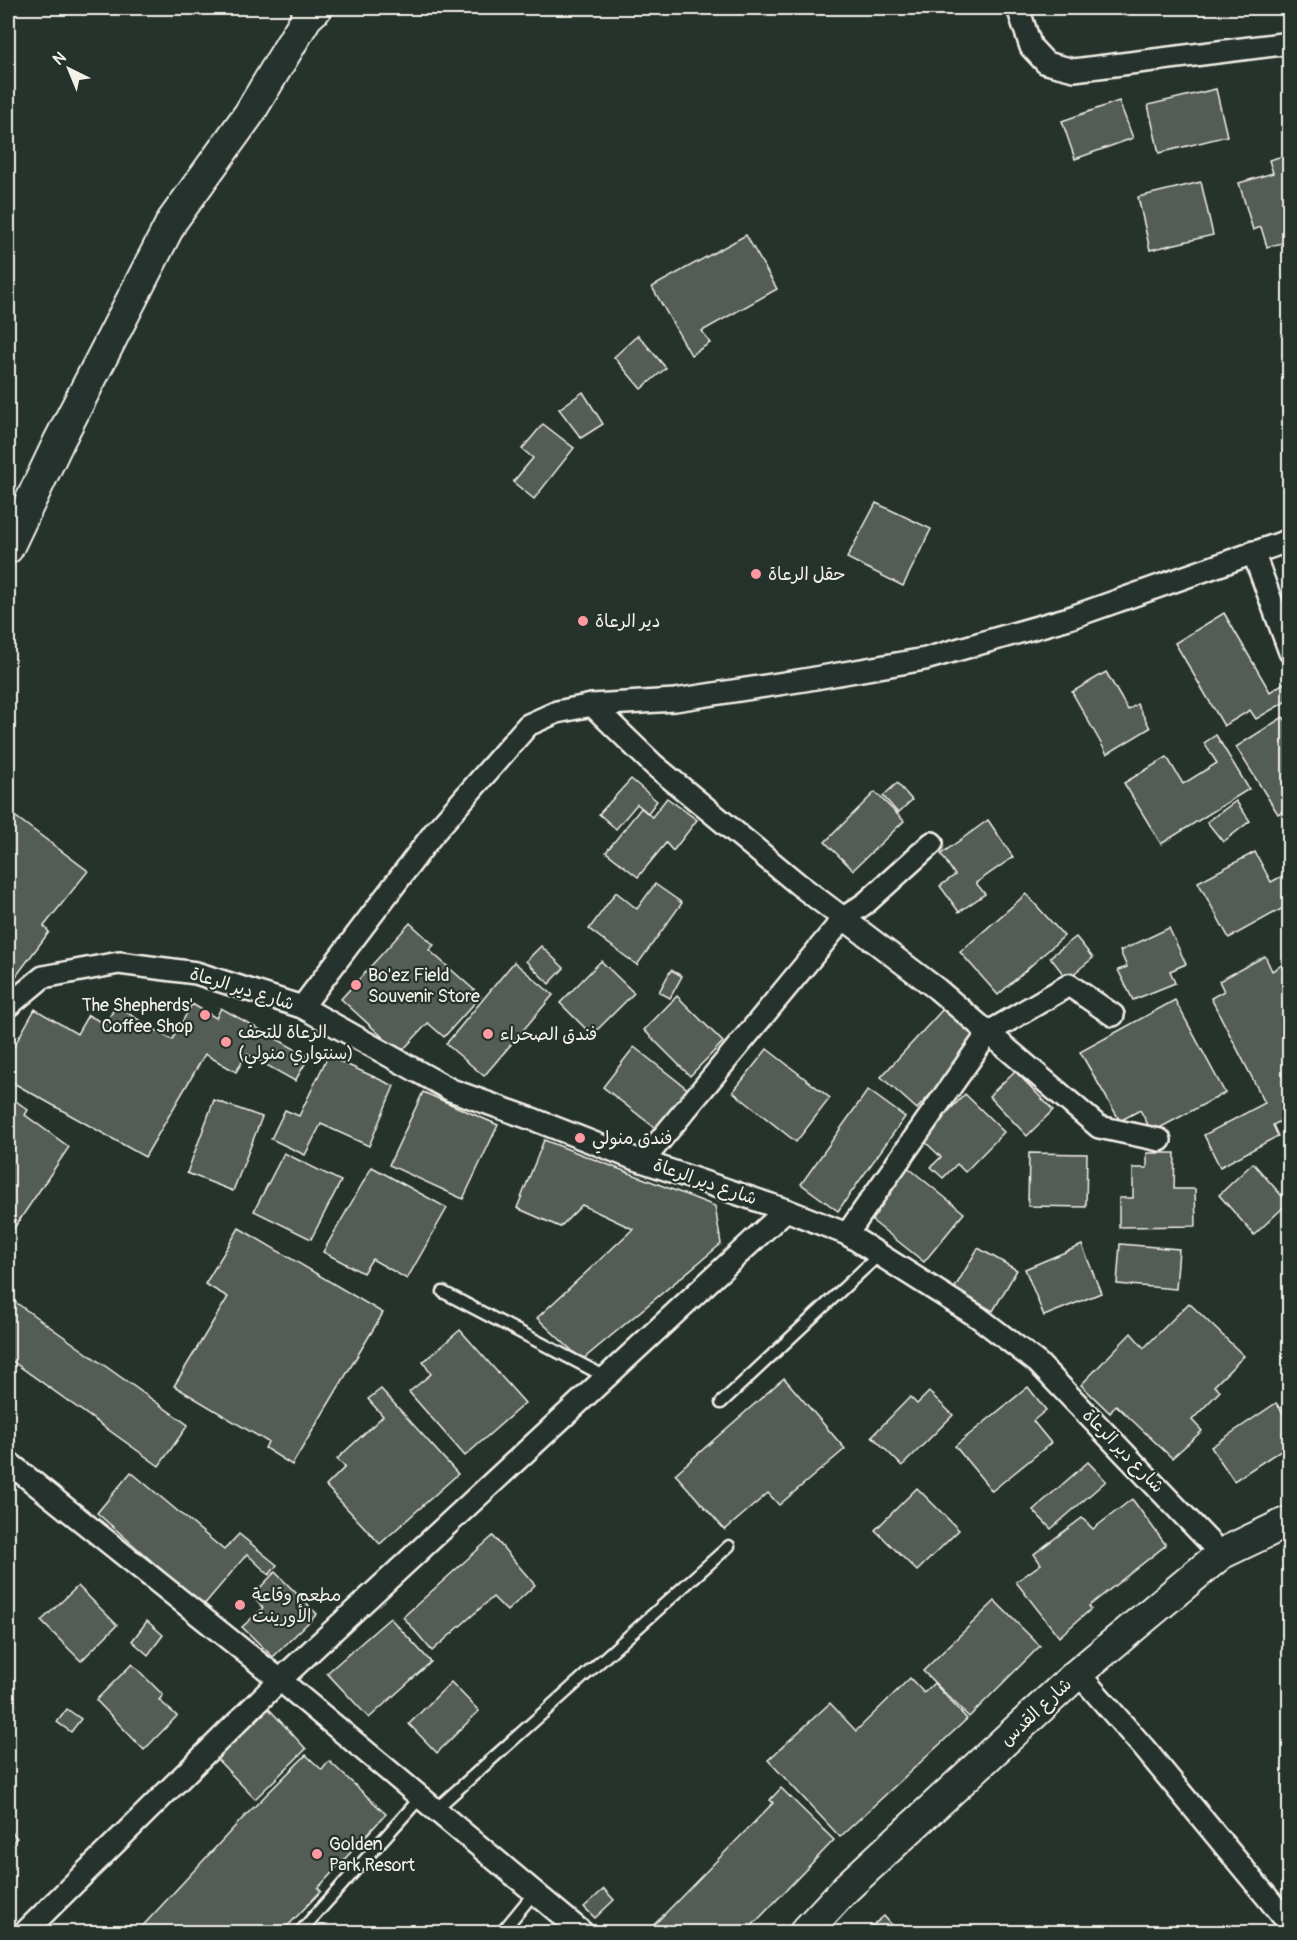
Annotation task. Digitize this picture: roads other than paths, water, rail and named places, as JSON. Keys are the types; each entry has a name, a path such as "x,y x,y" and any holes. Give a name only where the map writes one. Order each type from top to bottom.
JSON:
{"main road":[{"path":"8,548 58,441 172,221 249,114 307,17 317,8"},
{"name":"شارع القدس","path":"805,1932 846,1888 1078,1673 1221,1554 1290,1521"}],"street":[{"path":"1018,8 1031,47 1046,63 1074,70 1290,43"},
{"path":"302,1007 433,834 528,725 557,712 592,705 675,699 925,659 1069,618 1290,540"},
{"path":"1253,552 1290,652"},
{"path":"592,705 654,765 798,884 937,989 1099,1127 1160,1140"},
{"path":"643,1161 844,918 867,902 932,843"},
{"name":"شارع دير الرعاة","path":"8,1006 43,977 119,963 196,973 302,1007 451,1090 847,1234 978,1317 1038,1363 1221,1554"},
{"path":"847,1234 989,1032 1069,985 1113,1015"},
{"path":"25,1932 280,1680 786,1210"},
{"path":"8,1462 280,1680 582,1932"},
{"path":"1078,1673 1144,1748 1290,1925"}],"lane":[{"path":"721,1403 880,1254"},
{"path":"443,1292 606,1377"},
{"path":"300,1932 428,1804 729,1546"},
{"path":"502,1932 534,1893"}],"place":[{"name":"حقل الرعاة","path":"756,574"},
{"name":"دير الرعاة","path":"583,621"},
{"name":"Bo'ez Field Souvenir Store","path":"356,985"},
{"name":"The Shepherds' Coffee Shop","path":"205,1015"},
{"name":"فندق الصحراء","path":"488,1034"},
{"name":"الرعاة للتحف (سنتواري منولي)","path":"226,1042"},
{"name":"فندق منولي","path":"580,1138"},
{"name":"مطعم وقاعة الأورينت","path":"240,1605"},
{"name":"Golden Park Resort","path":"317,1854"}]}
